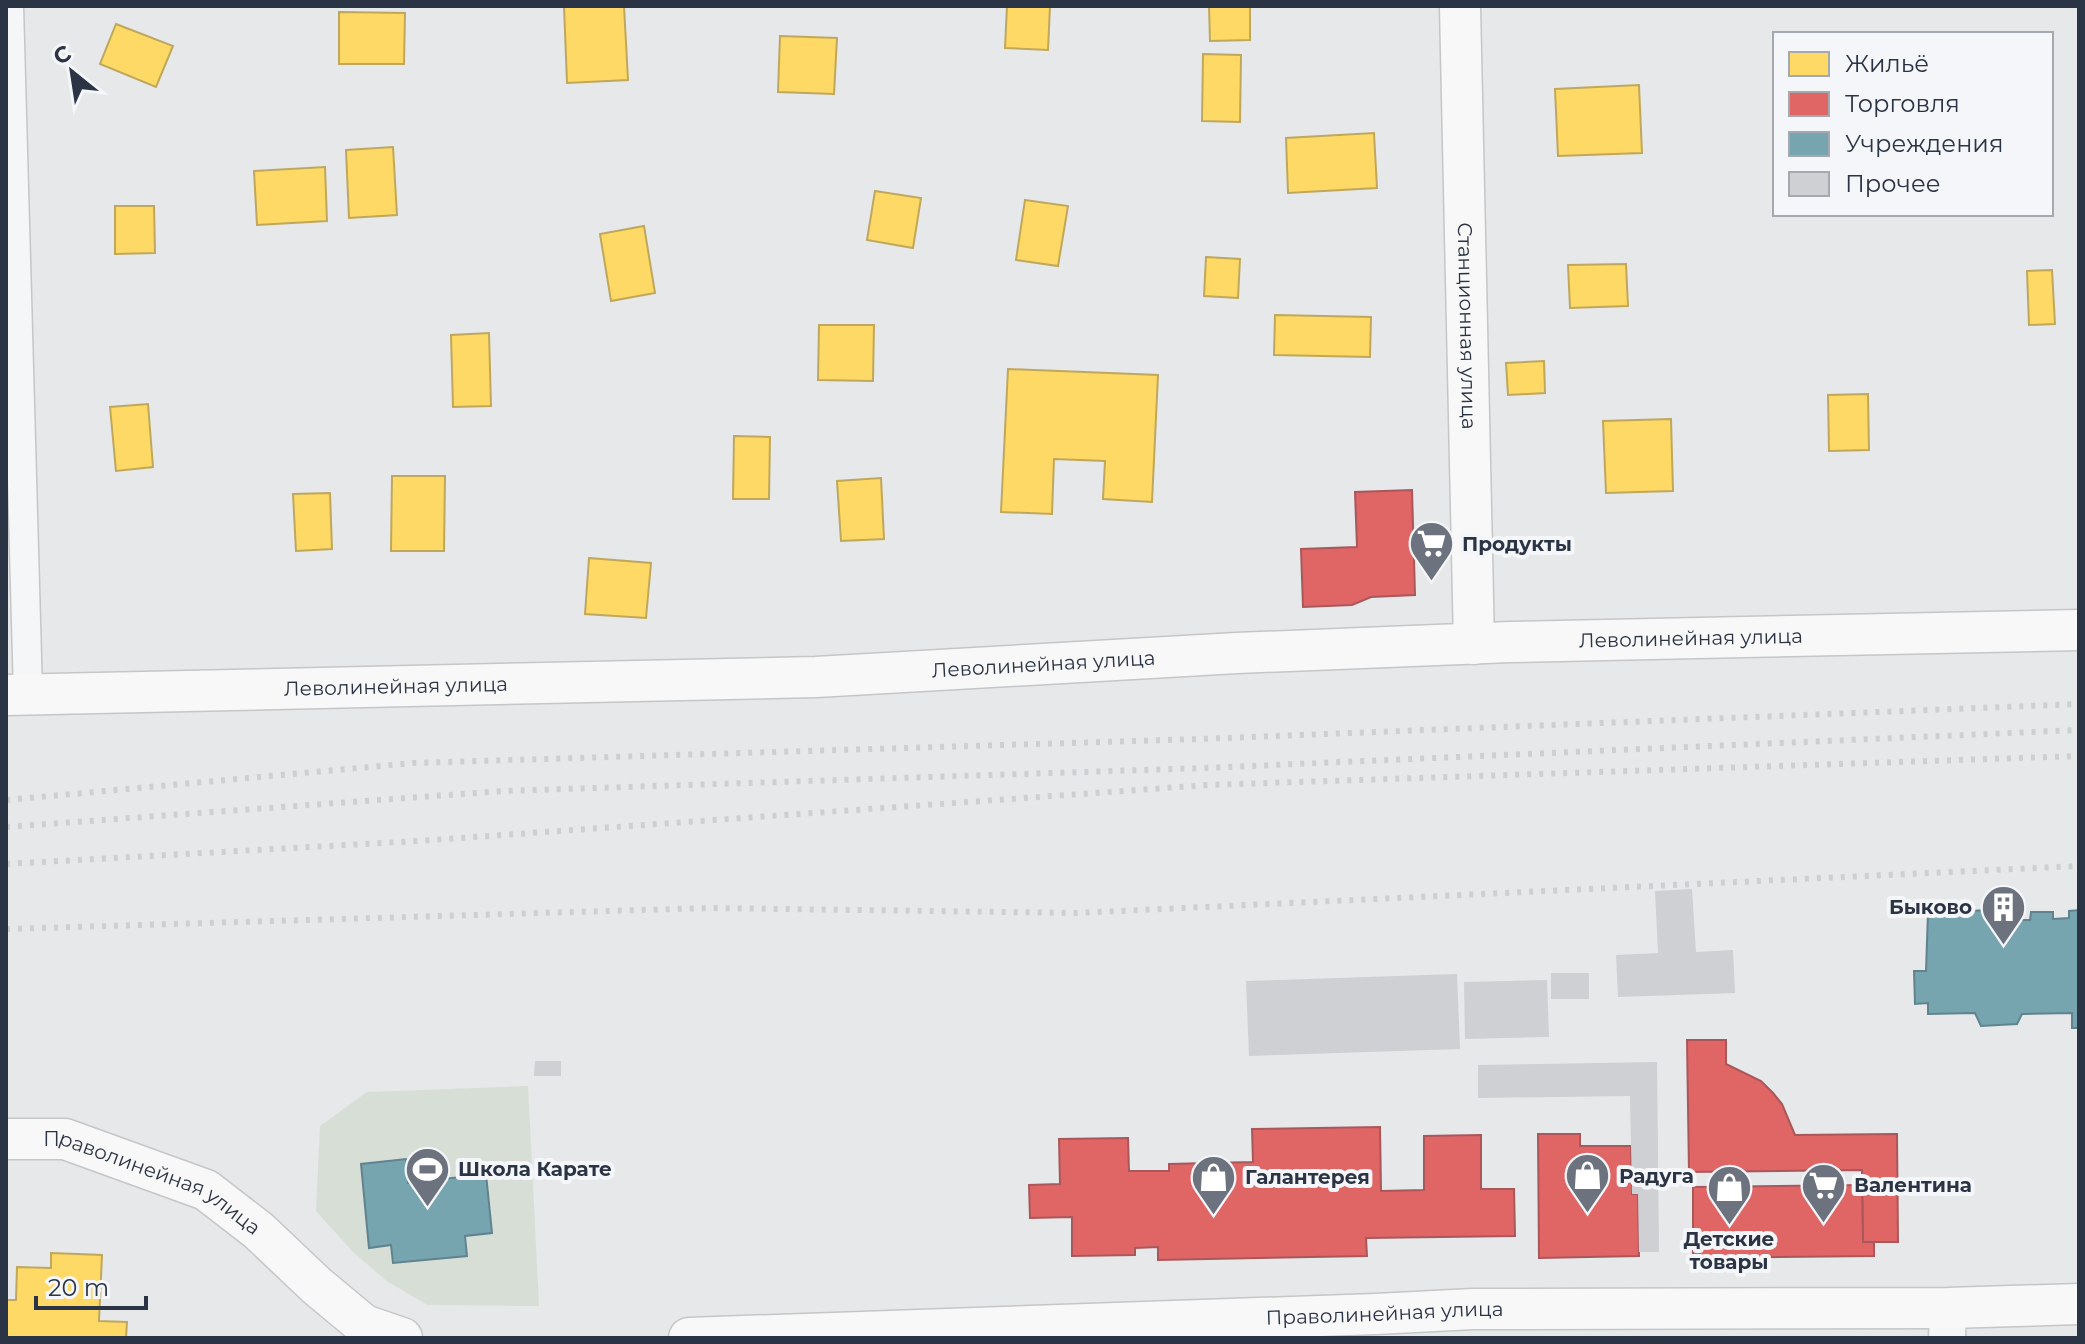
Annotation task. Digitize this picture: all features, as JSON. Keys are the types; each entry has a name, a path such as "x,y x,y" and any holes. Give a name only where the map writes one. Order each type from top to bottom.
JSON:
{"main road":[{"name":"Станционная улица","path":"1460,6 1474,644"},
{"name":"Леволинейная улица","path":"17,695 816,677 1237,653 1510,642 2079,630"},
{"name":"Праволинейная улица","path":"6,1139 65,1139 206,1190 259,1231 364,1325 402,1338"},
{"name":"Праволинейная улица","path":"689,1338 1376,1326 1489,1309 1948,1323 2079,1304"}],"street":[{"path":"9,6 17,695"}],"shaded area":[{"path":"528,1086 539,1306 428,1305 388,1282 354,1253 316,1211 320,1126 367,1092"}],"building: Жильё":[{"path":"564,6 624,6 628,80 567,83"},
{"path":"1007,6 1050,6 1048,50 1005,48"},
{"path":"1209,6 1250,6 1250,40 1210,41"},
{"path":"339,12 405,13 404,64 339,64"},
{"path":"116,24 173,46 156,87 100,64"},
{"path":"780,36 837,38 834,94 778,92"},
{"path":"1203,54 1241,55 1240,122 1202,121"},
{"path":"1639,85 1642,153 1558,156 1555,89"},
{"path":"1374,133 1377,188 1288,193 1286,138"},
{"path":"393,147 397,215 349,218 346,150"},
{"path":"325,167 327,221 257,225 254,171"},
{"path":"875,191 921,198 913,248 867,240"},
{"path":"1025,200 1068,206 1058,266 1016,260"},
{"path":"115,206 154,206 155,253 115,254"},
{"path":"644,226 655,293 611,301 600,234"},
{"path":"1206,257 1240,259 1238,298 1204,296"},
{"path":"1626,264 1628,306 1570,308 1568,265"},
{"path":"2052,270 2055,324 2029,325 2027,271"},
{"path":"1275,315 1371,317 1370,357 1274,355"},
{"path":"819,325 874,325 873,381 818,380"},
{"path":"489,333 491,406 453,407 451,335"},
{"path":"1544,361 1545,393 1508,395 1506,363"},
{"path":"1008,369 1158,375 1152,502 1103,499 1105,461 1054,459 1052,514 1001,512"},
{"path":"1868,394 1869,450 1829,451 1828,395"},
{"path":"148,404 153,467 116,471 110,407"},
{"path":"1671,419 1673,491 1606,493 1603,421"},
{"path":"734,436 770,437 769,499 733,499"},
{"path":"392,476 445,476 444,551 391,551"},
{"path":"881,478 884,539 841,541 837,481"},
{"path":"330,493 332,549 296,551 293,494"},
{"path":"589,558 651,563 646,618 585,614"},
{"path":"51,1253 102,1255 99,1321 127,1322 126,1338 6,1338 6,1300 16,1300 17,1267 51,1268"}],"building: Торговля":[{"path":"1412,490 1415,595 1371,597 1352,605 1303,607 1301,549 1357,547 1355,492"},
{"path":"1687,1040 1726,1040 1726,1064 1761,1081 1773,1093 1782,1104 1795,1135 1897,1134 1898,1242 1863,1242 1862,1170 1689,1172"},
{"path":"1380,1127 1381,1191 1424,1190 1424,1136 1481,1135 1481,1189 1514,1189 1515,1236 1366,1238 1367,1256 1158,1260 1158,1247 1135,1248 1135,1255 1072,1256 1072,1217 1030,1218 1029,1185 1060,1184 1059,1139 1128,1138 1129,1171 1169,1171 1169,1164 1253,1162 1252,1129"},
{"name":"Радуга","path":"1538,1134 1580,1134 1580,1146 1631,1146 1632,1194 1638,1194 1639,1256 1539,1258"},
{"path":"1862,1185 1863,1242 1874,1242 1874,1256 1693,1258 1693,1187"}],"building: Учреждения":[{"name":"Быково","path":"2008,902 2008,909 2020,908 2020,920 2030,920 2031,912 2053,912 2053,919 2069,918 2069,911 2079,910 2079,1028 2072,1028 2072,1013 2022,1014 2017,1024 1981,1026 1975,1013 1928,1014 1928,1003 1915,1004 1914,971 1926,971 1928,912 1996,910 1995,903"},
{"name":"Школа Карате","path":"406,1159 408,1183 486,1174 492,1233 465,1236 467,1256 393,1263 391,1245 369,1248 361,1164"}],"building: Прочее":[{"path":"1692,889 1696,952 1733,950 1735,993 1618,997 1616,955 1658,953 1655,891"},
{"path":"1551,973 1589,973 1589,999 1551,999"},
{"path":"1457,974 1460,1049 1249,1056 1246,981"},
{"path":"1547,980 1549,1037 1465,1039 1464,982"},
{"path":"535,1061 561,1061 561,1076 534,1076"},
{"path":"1657,1062 1659,1252 1639,1252 1638,1194 1632,1194 1630,1096 1478,1098 1478,1065"}],"railway":[{"path":"6,800 413,763 1200,739 2079,704"},
{"path":"6,827 503,791 1204,768 2079,730"},
{"path":"6,864 418,841 1208,785 2079,756"},
{"path":"6,929 708,908 1077,913 2079,866"}],"place":[{"name":"Продукты","path":"1431,583"},
{"name":"Быково","path":"2003,946"},
{"name":"Школа Карате","path":"427,1208"},
{"name":"Радуга","path":"1588,1215"},
{"name":"Галантерея","path":"1214,1216"},
{"name":"Валентина","path":"1823,1224"},
{"name":"Детские товары","path":"1729,1226"}]}
